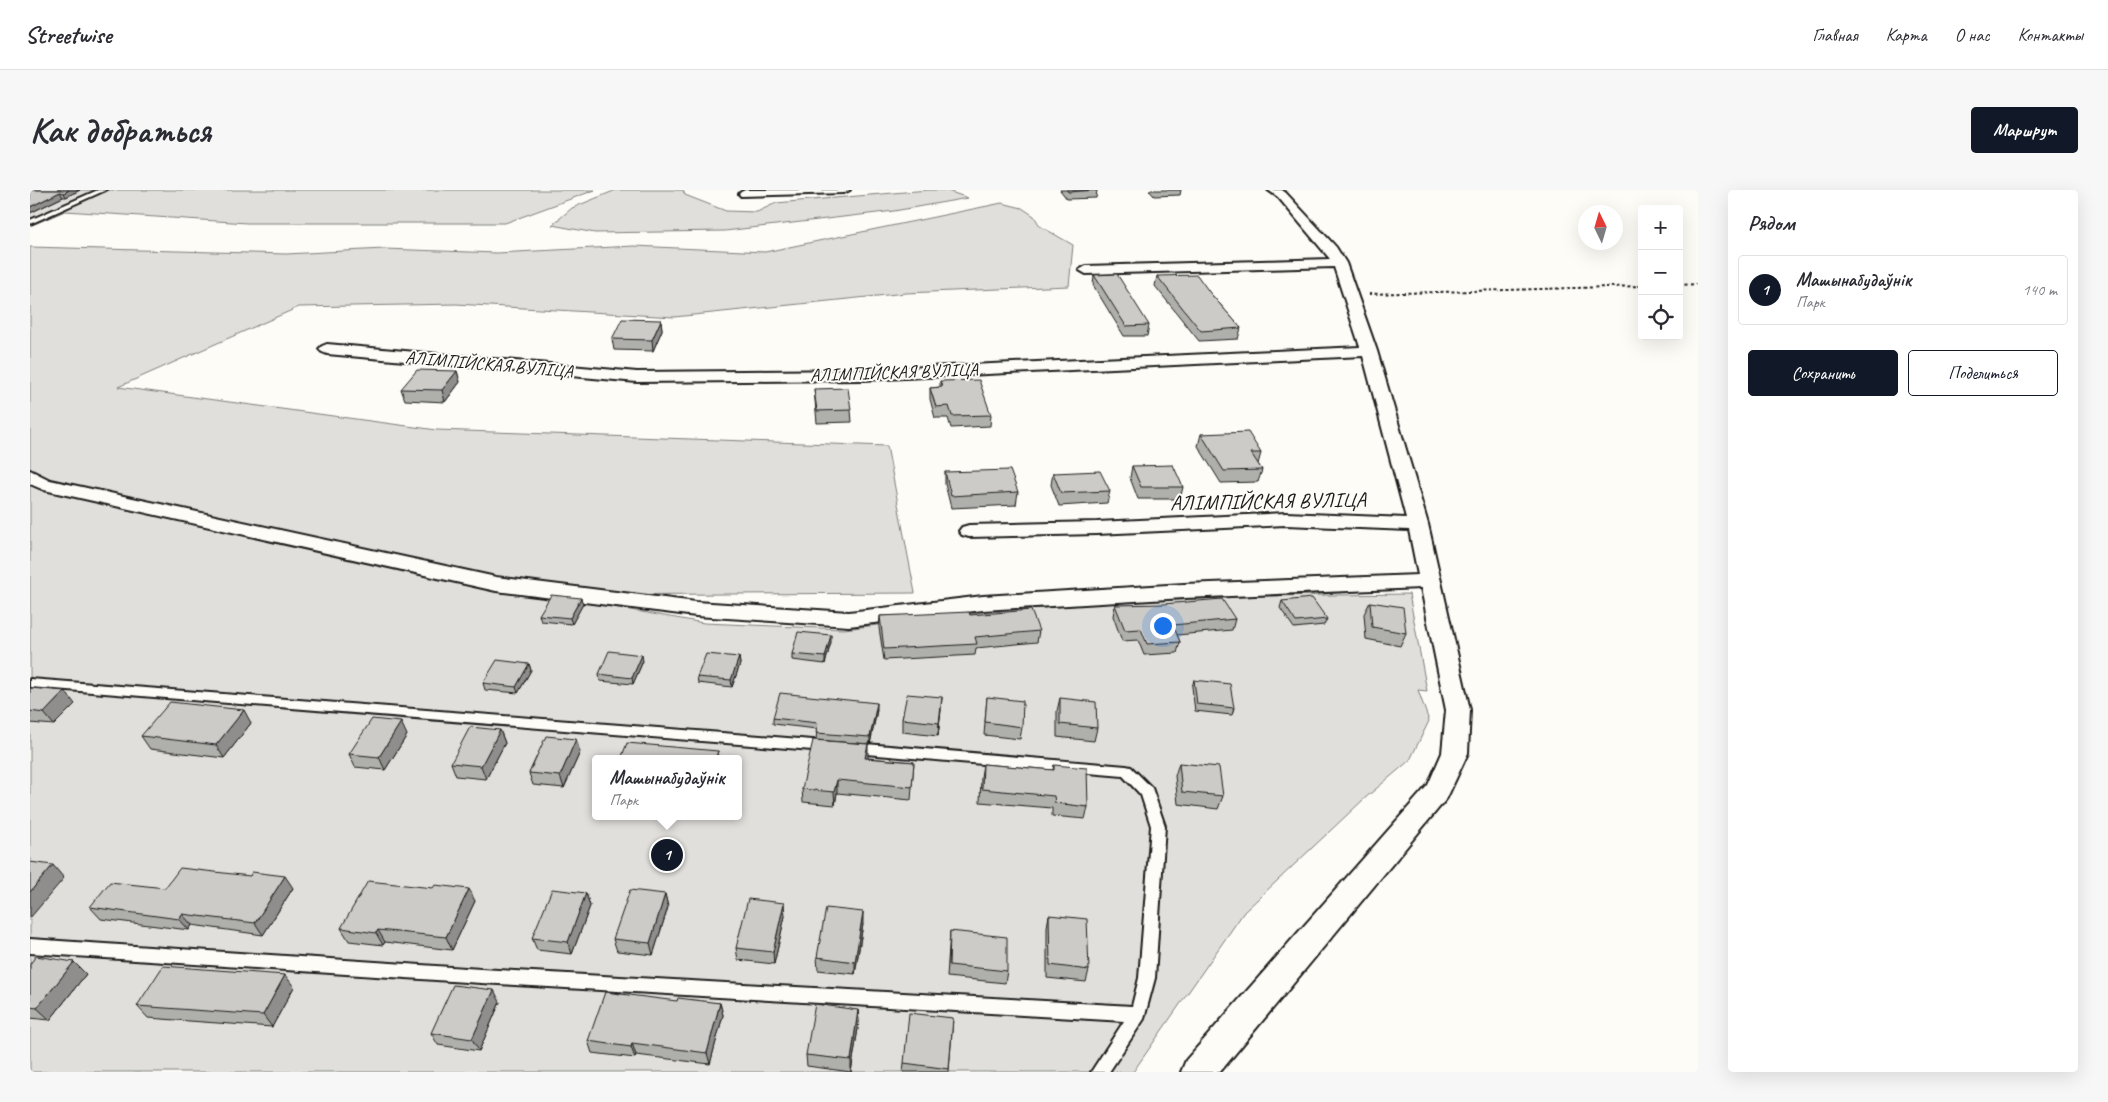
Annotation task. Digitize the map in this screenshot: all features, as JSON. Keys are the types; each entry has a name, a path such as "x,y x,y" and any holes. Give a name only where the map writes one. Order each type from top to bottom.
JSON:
{"street":[{"path":"745,194 844,190"},
{"path":"1198,1072 1438,791 1455,753 1458,710 1431,581 1418,524 1369,351 1351,295 1339,263 1331,250 1282,195 1274,190"},
{"path":"1086,270 1339,263"},
{"name":"АЛІМПІЙСКАЯ ВУЛІЦА","path":"326,349 637,377 863,375 1369,351"},
{"path":"30,476 44,484 496,584 696,609 849,619 983,603 1184,591 1431,581"},
{"name":"АЛІМПІЙСКАЯ ВУЛІЦА","path":"969,531 1144,527 1286,520 1418,524"}],"lane":[{"path":"30,222 103,190"},
{"path":"30,682 1126,771 1147,792 1158,826 1147,978 1138,1014 1099,1072"},
{"path":"30,946 491,977 1138,1014"}],"path":[{"path":"1683,285 1698,284"},
{"path":"1351,295 1638,286"}],"shaded area":[{"path":"30,190 595,190 505,223 247,223 65,211 30,226"},
{"path":"616,190 683,190 685,195 726,211 757,212 776,203 928,190 945,190 968,198 894,211 725,231 595,233 552,225 572,208"},
{"path":"1002,203 1022,208 1034,216 1040,226 1073,245 1069,286 906,293 674,317 456,304 299,307 118,387 437,430 887,446 915,593 545,595 704,623 844,629 979,613 1094,604 1262,596 1409,594 1427,691 1418,690 1429,721 1410,760 1364,799 1244,912 1133,1072 30,1072 30,247 286,254 384,249 497,253 634,246 765,252"}],"building":[{"path":"30,190 69,190 64,193 60,192 30,207"},
{"path":"1067,190 1097,190 1068,192"},
{"path":"1117,274 1149,325 1126,326 1094,275"},
{"path":"1197,275 1241,328 1201,331 1157,276"},
{"path":"622,319 661,320 652,340 612,339"},
{"path":"417,370 457,371 442,390 401,389"},
{"path":"979,380 991,415 952,416 949,406 936,407 930,388 942,387 940,381"},
{"path":"848,388 851,410 817,411 814,389"},
{"path":"1248,432 1261,453 1251,453 1262,470 1224,471 1201,434"},
{"path":"1173,465 1183,487 1141,487 1132,466"},
{"path":"1010,470 1018,492 951,496 945,472"},
{"path":"1100,471 1110,491 1061,493 1053,473"},
{"path":"551,595 581,598 570,618 539,615"},
{"path":"1312,598 1327,619 1296,622 1282,601"},
{"path":"1222,599 1235,619 1173,625 1180,642 1147,644 1141,629 1125,630 1115,605 1163,604"},
{"path":"1370,602 1403,607 1406,633 1372,627"},
{"path":"1031,610 1039,631 975,637 977,644 884,649 880,616 969,612 970,615"},
{"path":"798,632 831,635 825,657 792,654"},
{"path":"609,651 642,655 632,678 599,674"},
{"path":"706,654 739,657 731,680 697,677"},
{"path":"497,660 529,664 516,687 483,683"},
{"path":"1194,680 1230,684 1234,708 1197,704"},
{"path":"30,688 65,691 44,713 30,711"},
{"path":"780,693 877,703 870,737 816,733 818,723 773,718"},
{"path":"907,694 942,697 939,723 902,719"},
{"path":"987,697 1023,701 1022,727 985,722"},
{"path":"1060,698 1096,702 1097,728 1060,724"},
{"path":"170,702 244,710 216,745 141,736"},
{"path":"372,719 401,722 379,757 349,754"},
{"path":"470,727 500,730 481,766 451,763"},
{"path":"546,736 576,739 560,776 529,773"},
{"path":"813,740 868,744 865,758 914,762 912,787 837,780 834,792 802,789"},
{"path":"627,743 718,751 716,755 622,755"},
{"path":"1179,763 1219,767 1223,796 1182,792"},
{"path":"983,764 1054,770 1054,765 1087,768 1088,807 1055,803 1054,796 982,789"},
{"path":"30,862 53,865 30,892"},
{"path":"180,868 250,876 252,872 285,876 255,923 182,914 179,919 90,907 110,882 165,888"},
{"path":"368,881 433,888 435,885 469,889 446,937 378,930 376,933 341,928"},
{"path":"552,889 586,893 568,942 532,938"},
{"path":"630,890 665,894 650,943 613,939"},
{"path":"748,899 784,903 773,952 736,948"},
{"path":"826,908 863,912 855,962 817,957"},
{"path":"1049,915 1087,919 1089,970 1050,965"},
{"path":"950,931 1007,937 1007,971 949,965"},
{"path":"36,956 74,962 37,1008 30,1007 30,964"},
{"path":"163,966 285,975 263,1015 137,1006"},
{"path":"453,985 494,990 472,1039 431,1033"},
{"path":"605,992 677,1001 678,998 720,1003 707,1053 632,1043 631,1047 588,1041"},
{"path":"815,1004 858,1010 851,1060 806,1055"},
{"path":"909,1013 953,1018 949,1069 904,1063"}],"place":[{"name":"Машынабудаўнік","path":"667,855"}]}
